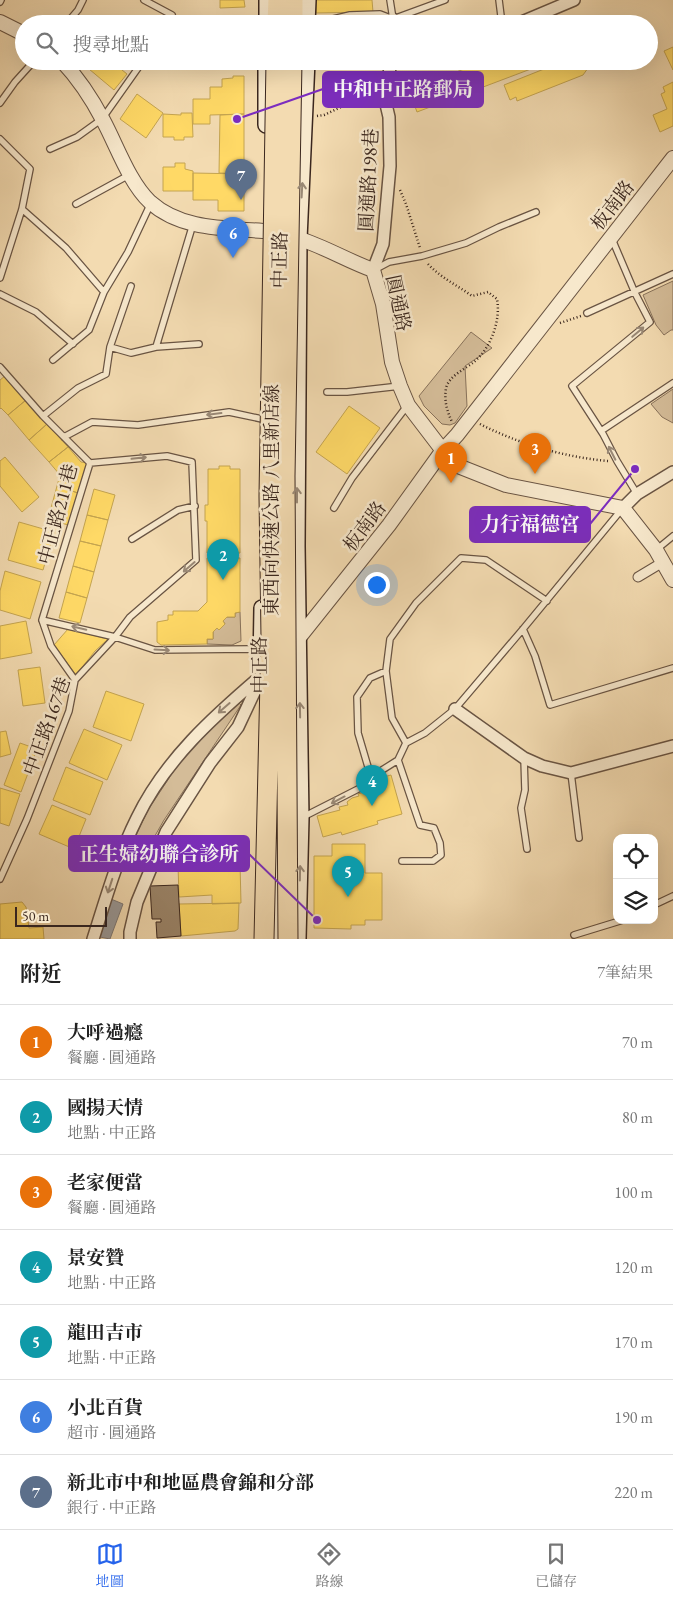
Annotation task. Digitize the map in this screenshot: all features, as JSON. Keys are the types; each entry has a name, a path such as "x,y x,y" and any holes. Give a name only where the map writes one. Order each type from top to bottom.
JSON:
{"highway":[{"path":"277,15 278,0"},
{"path":"293,0 300,15"},
{"name":"東西向快速公路 八里新店線","path":"264,939 271,637 269,496 276,70"},
{"name":"東西向快速公路 八里新店線","path":"288,939 285,476 292,70"}],"main road":[{"path":"267,0 267,15"},
{"path":"285,15 286,0"},
{"path":"305,15 308,0"},
{"name":"中正路","path":"256,939 261,676 266,70"},
{"name":"中正路","path":"277,939 276,833 279,658 277,547 281,235 279,182 283,70"},
{"name":"中正路","path":"298,939 301,818 300,640 297,546 299,239 307,70"}],"street":[{"path":"538,15 574,0"},
{"path":"0,22 15,30"},
{"name":"圓通路","path":"70,70 102,119 130,174 151,203 171,216 193,224 224,229 265,231 299,239 373,270 383,304 392,362 400,386 408,405 454,464 506,486 623,508"},
{"name":"圓通路198巷","path":"373,270 384,237 390,166 389,117 385,100 391,70"},
{"name":"板南路","path":"130,939 137,902 166,832 210,763 238,726 261,676 300,640 389,525 443,450 540,331 611,236 673,158"},
{"path":"673,472 638,494 623,508 656,550 673,580"},
{"path":"638,577 664,562"},
{"path":"93,939 120,856 138,816 163,775 191,740 220,711 261,676"},
{"path":"454,709 524,758 542,766 571,773 673,746"}],"lane":[{"path":"74,15 83,0"},
{"path":"144,0 170,15"},
{"path":"390,0 392,15"},
{"path":"410,15 445,0"},
{"path":"499,0 501,15"},
{"path":"350,15 382,15"},
{"path":"0,103 14,82 25,70"},
{"path":"50,149 77,136 102,119 137,70"},
{"path":"0,139 30,169 22,209 3,262 0,278"},
{"path":"76,204 130,174"},
{"path":"53,360 90,330 104,292 128,252 151,203"},
{"path":"22,209 66,248 104,292"},
{"path":"373,270 389,262 422,256 466,243 499,226 536,212"},
{"path":"156,346 193,224"},
{"path":"611,236 635,293 650,322 572,386 638,494"},
{"path":"587,313 635,293 673,274"},
{"path":"43,416 78,388 106,374 110,347 131,286"},
{"path":"0,294 36,312 73,344"},
{"path":"110,347 131,353 156,346 199,344"},
{"path":"0,367 64,437"},
{"path":"601,431 673,383"},
{"path":"327,392 347,392 400,386"},
{"path":"334,508 352,478 408,405"},
{"name":"中正路211巷","path":"42,620 90,463 64,437 92,422 138,425 229,412 262,418"},
{"name":"中正路167巷","path":"0,878 27,819 69,711 76,680 130,618 196,560 192,462 167,456 90,463"},
{"path":"132,539 178,510 195,506"},
{"path":"301,818 366,785 371,777 398,760 406,743 425,733 454,709 547,601 623,508"},
{"path":"656,550 673,536"},
{"path":"406,743 392,718 386,671 390,638 416,603 461,558 486,560 547,601"},
{"path":"42,620 115,637 155,650 249,649 261,651 279,658"},
{"path":"42,620 51,646 76,680"},
{"path":"523,629 535,656 550,705 673,668"},
{"path":"371,777 358,733 357,697 370,678 386,671"},
{"path":"524,758 526,790 521,808 527,849"},
{"path":"398,760 420,825 434,828 440,843 441,855 433,861 402,861"},
{"path":"571,773 579,838"},
{"path":"658,904 673,896"},
{"path":"574,935 613,923"}],"path":[{"path":"305,118 324,114 362,97 389,117"},
{"path":"400,189 422,256 445,280 456,284 472,296 488,292 497,299 498,318 487,348 446,386 445,406 457,435"},
{"path":"540,331 587,313"},
{"path":"469,419 502,435 548,450 584,459 617,462"}],"shaded area":[{"path":"673,281 673,330 664,335 656,325 643,295"},
{"path":"471,332 492,348 465,366 467,406 455,423 450,425 442,424 424,406 419,396"},
{"path":"673,389 673,423 662,417 651,404"},
{"path":"240,612 241,641 232,645 207,644 207,639 213,639 213,632 225,624 223,621 227,617 235,617 235,613"},
{"path":"238,702 241,705 164,820 144,859 127,854 148,810 181,760"}],"building: 住宅":[{"path":"220,0 244,0 245,7 220,8"},
{"path":"316,0 372,0 373,12 316,13"},
{"path":"673,47 673,70 664,51"},
{"path":"90,70 122,70 127,74 114,90"},
{"path":"461,70 528,70 417,112 409,90"},
{"path":"542,70 587,70 583,75 517,101 516,97 510,100 504,85"},
{"path":"233,76 244,76 244,114 210,115 210,124 193,124 193,99 210,99 210,87 222,87 222,79 233,78"},
{"path":"673,82 673,126 660,132 653,115 667,109 661,94 665,92 663,87"},
{"path":"137,94 163,113 146,138 120,119"},
{"path":"181,113 192,113 193,137 184,137 184,140 174,140 174,137 163,137 163,114 181,115"},
{"path":"244,114 244,174 219,173 220,115"},
{"path":"175,163 185,163 185,169 193,171 193,191 163,191 163,167 175,167"},
{"path":"193,173 244,174 244,211 218,211 218,200 193,200"},
{"path":"5,376 26,400 8,415 0,409 0,380"},
{"path":"26,400 47,424 29,440 8,415"},
{"path":"349,406 380,428 347,474 316,452"},
{"path":"47,424 68,447 49,462 29,440"},
{"path":"68,447 81,462 88,463 78,493 57,486 60,475 49,462"},
{"path":"5,457 39,497 22,512 0,486 0,461"},
{"path":"219,466 230,466 230,469 240,469 240,553 207,553 205,505 208,505 208,469 219,469"},
{"path":"57,486 78,493 68,525 48,519"},
{"path":"94,489 115,495 108,520 87,515"},
{"path":"87,515 108,520 101,546 80,541"},
{"path":"19,522 54,532 43,570 8,560"},
{"path":"80,541 101,546 94,572 73,566"},
{"path":"207,558 240,558 240,612 235,613 235,617 227,617 223,621 225,624 219,630 217,628 213,632 213,639 207,639 207,644 161,645 157,642 157,622 168,620 168,615 173,615 173,611 198,611 207,602"},
{"path":"73,566 94,572 87,598 66,592"},
{"path":"5,571 41,582 30,619 0,610 0,591"},
{"path":"66,592 87,598 80,623 59,618"},
{"path":"26,621 32,653 0,659 0,626"},
{"path":"68,629 108,639 95,651 76,675 54,645"},
{"path":"40,667 45,703 23,706 18,670"},
{"path":"106,691 144,704 131,741 93,727"},
{"path":"84,729 122,745 107,780 69,763"},
{"path":"6,731 11,754 0,757 0,732"},
{"path":"20,743 37,749 21,792 4,785"},
{"path":"66,767 103,782 90,815 53,800"},
{"path":"391,775 402,814 377,821 378,824 342,835 341,832 323,837 317,816 340,810 339,807 348,805 347,802 359,796 358,794 372,787 373,790 379,788 376,779"},
{"path":"0,788 20,794 9,826 0,823"},
{"path":"52,805 86,819 74,849 39,834"},
{"path":"332,844 365,844 365,873 382,873 382,920 365,920 365,925 351,925 351,929 314,928 314,856 332,856"},
{"path":"240,863 241,903 212,904 212,895 179,897 178,865"},
{"path":"22,902 26,907 29,928 43,927 44,939 0,939 0,904"},
{"path":"239,903 238,929 235,931 181,936 179,904"}],"building: 工業":[{"path":"111,899 123,904 110,939 100,937 102,931 100,930"}],"building: 其他":[{"path":"178,885 181,936 157,938 156,922 161,922 161,919 152,919 150,886"}],"place":[{"name":"中和中正路郵局","path":"237,119"},
{"name":"新北市中和地區農會錦和分部","path":"241,200"},
{"name":"小北百貨","path":"233,258"},
{"name":"力行福德宮","path":"635,469"},
{"name":"老家便當","path":"535,474"},
{"name":"大呼過癮","path":"451,483"},
{"name":"國揚天情","path":"223,580"},
{"name":"景安贊","path":"372,806"},
{"name":"龍田吉市","path":"348,897"},
{"name":"正生婦幼聯合診所","path":"317,920"}]}
